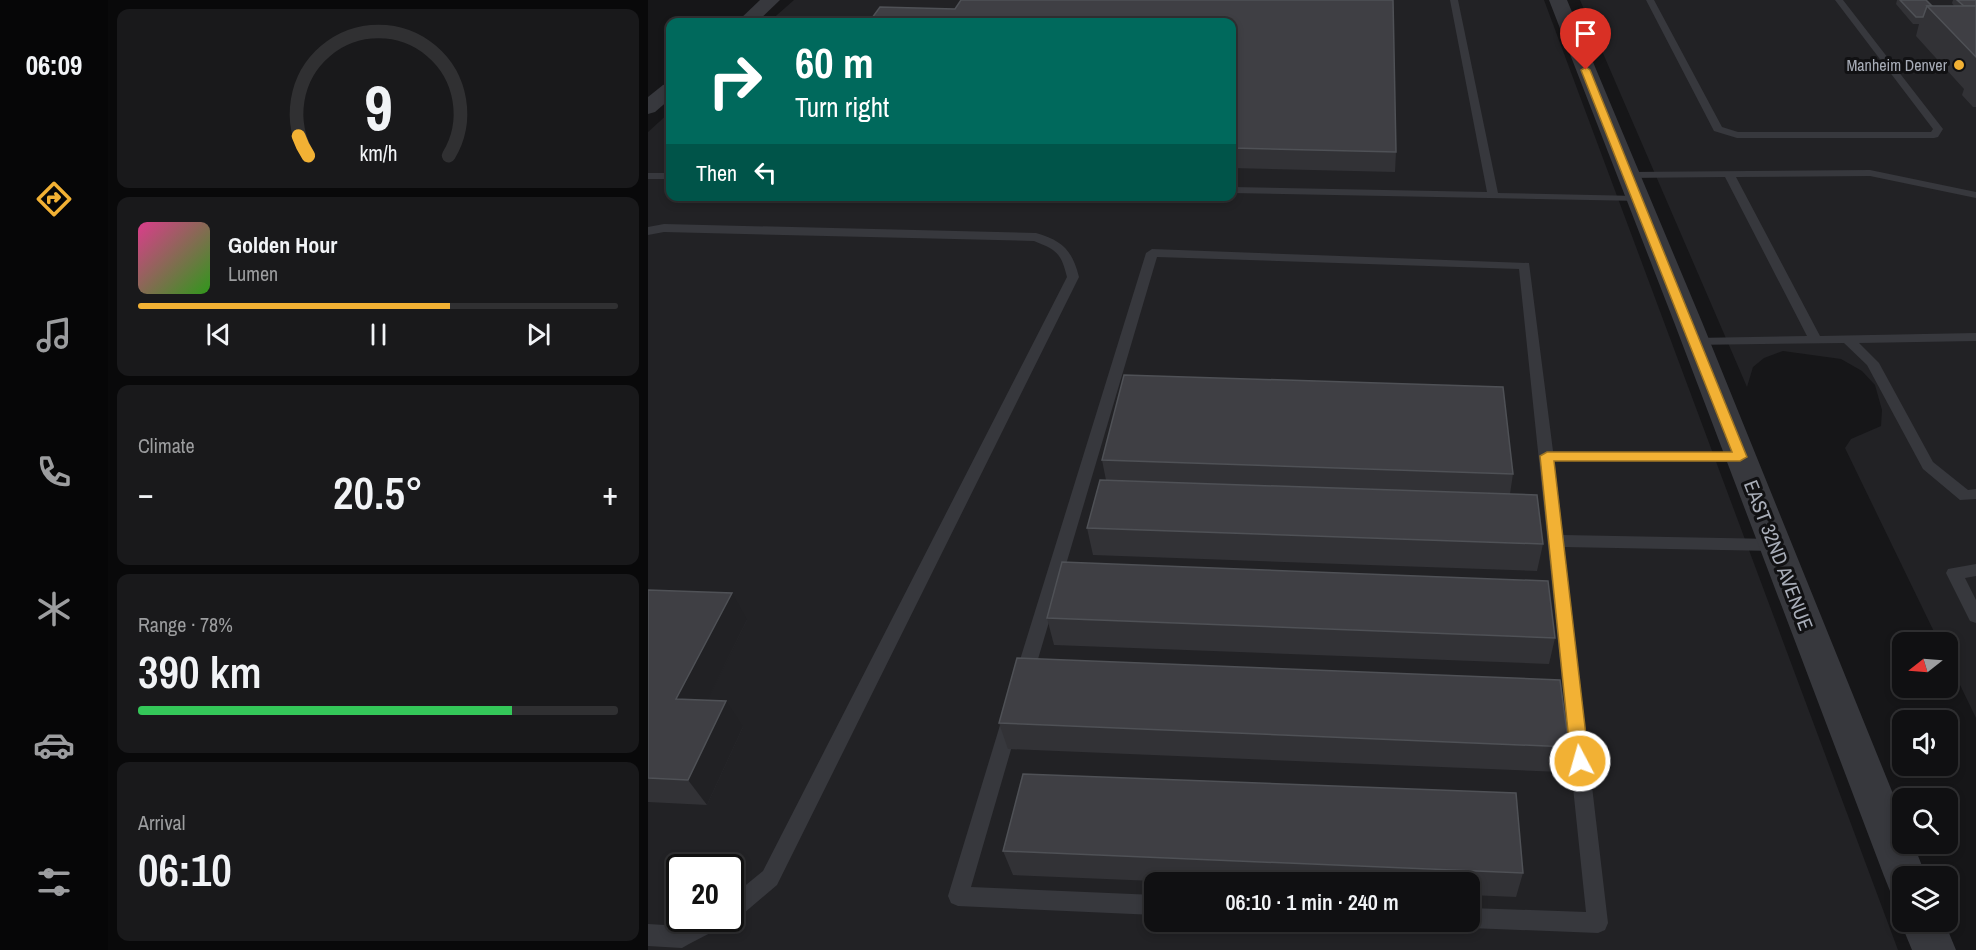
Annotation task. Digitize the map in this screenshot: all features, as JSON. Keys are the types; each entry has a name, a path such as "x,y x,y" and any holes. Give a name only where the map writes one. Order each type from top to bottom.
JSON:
{"street":[{"path":"751,18 771,0"},
{"name":"EAST 32ND AVENUE","path":"1558,0 1901,866"},
{"path":"648,108 666,92"},
{"path":"1927,932 1934,950"}],"lane":[{"path":"1454,0 1492,196"},
{"path":"1650,0 1718,129 1737,135 1934,135 1938,129 1839,0"},
{"path":"1236,190 1492,196 1633,187 1729,174 1870,173 1976,195"},
{"path":"1729,174 1816,340"},
{"path":"648,176 666,176"},
{"path":"648,231 676,229 1036,237 1060,247 1069,262 1072,277 770,878 744,900"},
{"path":"1021,687 1152,253 1524,266 1557,541 1598,923 1480,918"},
{"path":"1695,342 1976,337"},
{"path":"1846,339 1872,363 1928,465 1965,496 1976,494"},
{"path":"1547,456 1740,457"},
{"path":"1557,541 1775,545"},
{"path":"1976,570 1954,573 1976,616"},
{"path":"1014,709 958,896 1144,904"},
{"path":"648,935 682,937 692,932"}],"shaded area":[{"path":"794,0 1544,0 1898,950 648,950 648,132 666,116 666,201 1236,201 1236,18 774,18"},
{"path":"1580,0 1976,0 1976,718 1958,681 1958,632 1934,632 1845,448 1851,439 1881,426 1882,410 1875,385 1862,371 1841,359 1783,351 1764,358 1753,367 1747,387"}],"building":[{"path":"961,0 1393,0 1396,152 1236,148 1236,18 872,18 880,7 955,9"},
{"path":"1900,0 1926,0 1932,6 1927,6 1923,17 1916,17"},
{"path":"1957,0 1976,0 1976,6 1964,6"},
{"path":"1927,6 1976,6 1976,57"},
{"path":"1124,375 1503,387 1513,474 1102,460"},
{"path":"1100,480 1537,495 1543,544 1087,528"},
{"path":"1062,562 1548,581 1555,638 1047,618"},
{"path":"648,590 732,593 676,699 726,701 688,780 648,778"},
{"path":"1017,658 1560,680 1569,747 999,723"},
{"path":"1023,774 1516,793 1523,873 1003,851"}],"place":[{"name":"Manheim Denver","path":"1959,65"}],"route":[{"path":"1580,761 1547,456 1740,457 1586,70"}]}
